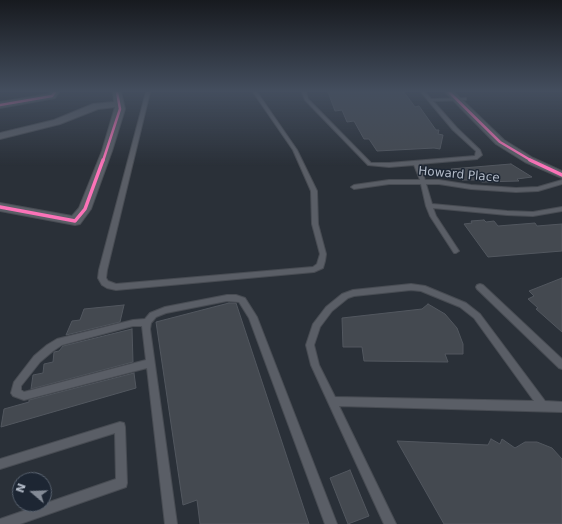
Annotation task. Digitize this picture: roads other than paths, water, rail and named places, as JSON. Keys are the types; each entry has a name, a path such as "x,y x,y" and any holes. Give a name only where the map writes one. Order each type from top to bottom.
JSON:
{"street":[{"path":"0,136 57,122 71,116"},
{"path":"0,207 75,221 85,209 107,151 118,116"},
{"path":"476,116 500,142 529,160 562,175"},
{"path":"481,116 509,141 562,169"}],"lane":[{"path":"142,116 103,270 102,278 105,283 110,286 116,287 314,269 320,266 323,254 315,224 314,191 295,150 272,116"},
{"path":"324,116 367,162 376,165 470,158 479,155 478,151 444,116"},
{"path":"416,163 433,216 456,251"},
{"name":"Howard Place","path":"354,187 389,182 438,182 496,190 516,190 538,189 562,182"},
{"path":"429,206 533,214 562,209"},
{"path":"390,524 315,365 310,345 316,326 329,309 345,296 353,293 411,287 422,288 463,305 478,316 542,406"},
{"path":"480,287 562,365"},
{"path":"150,363 24,396 16,393 17,385 37,358 60,342 134,323 146,322 153,315 166,310 227,298 242,300 253,317 331,524"},
{"path":"146,322 171,524"},
{"path":"332,401 562,406"},
{"path":"0,464 120,427 122,483 3,524"}]}
